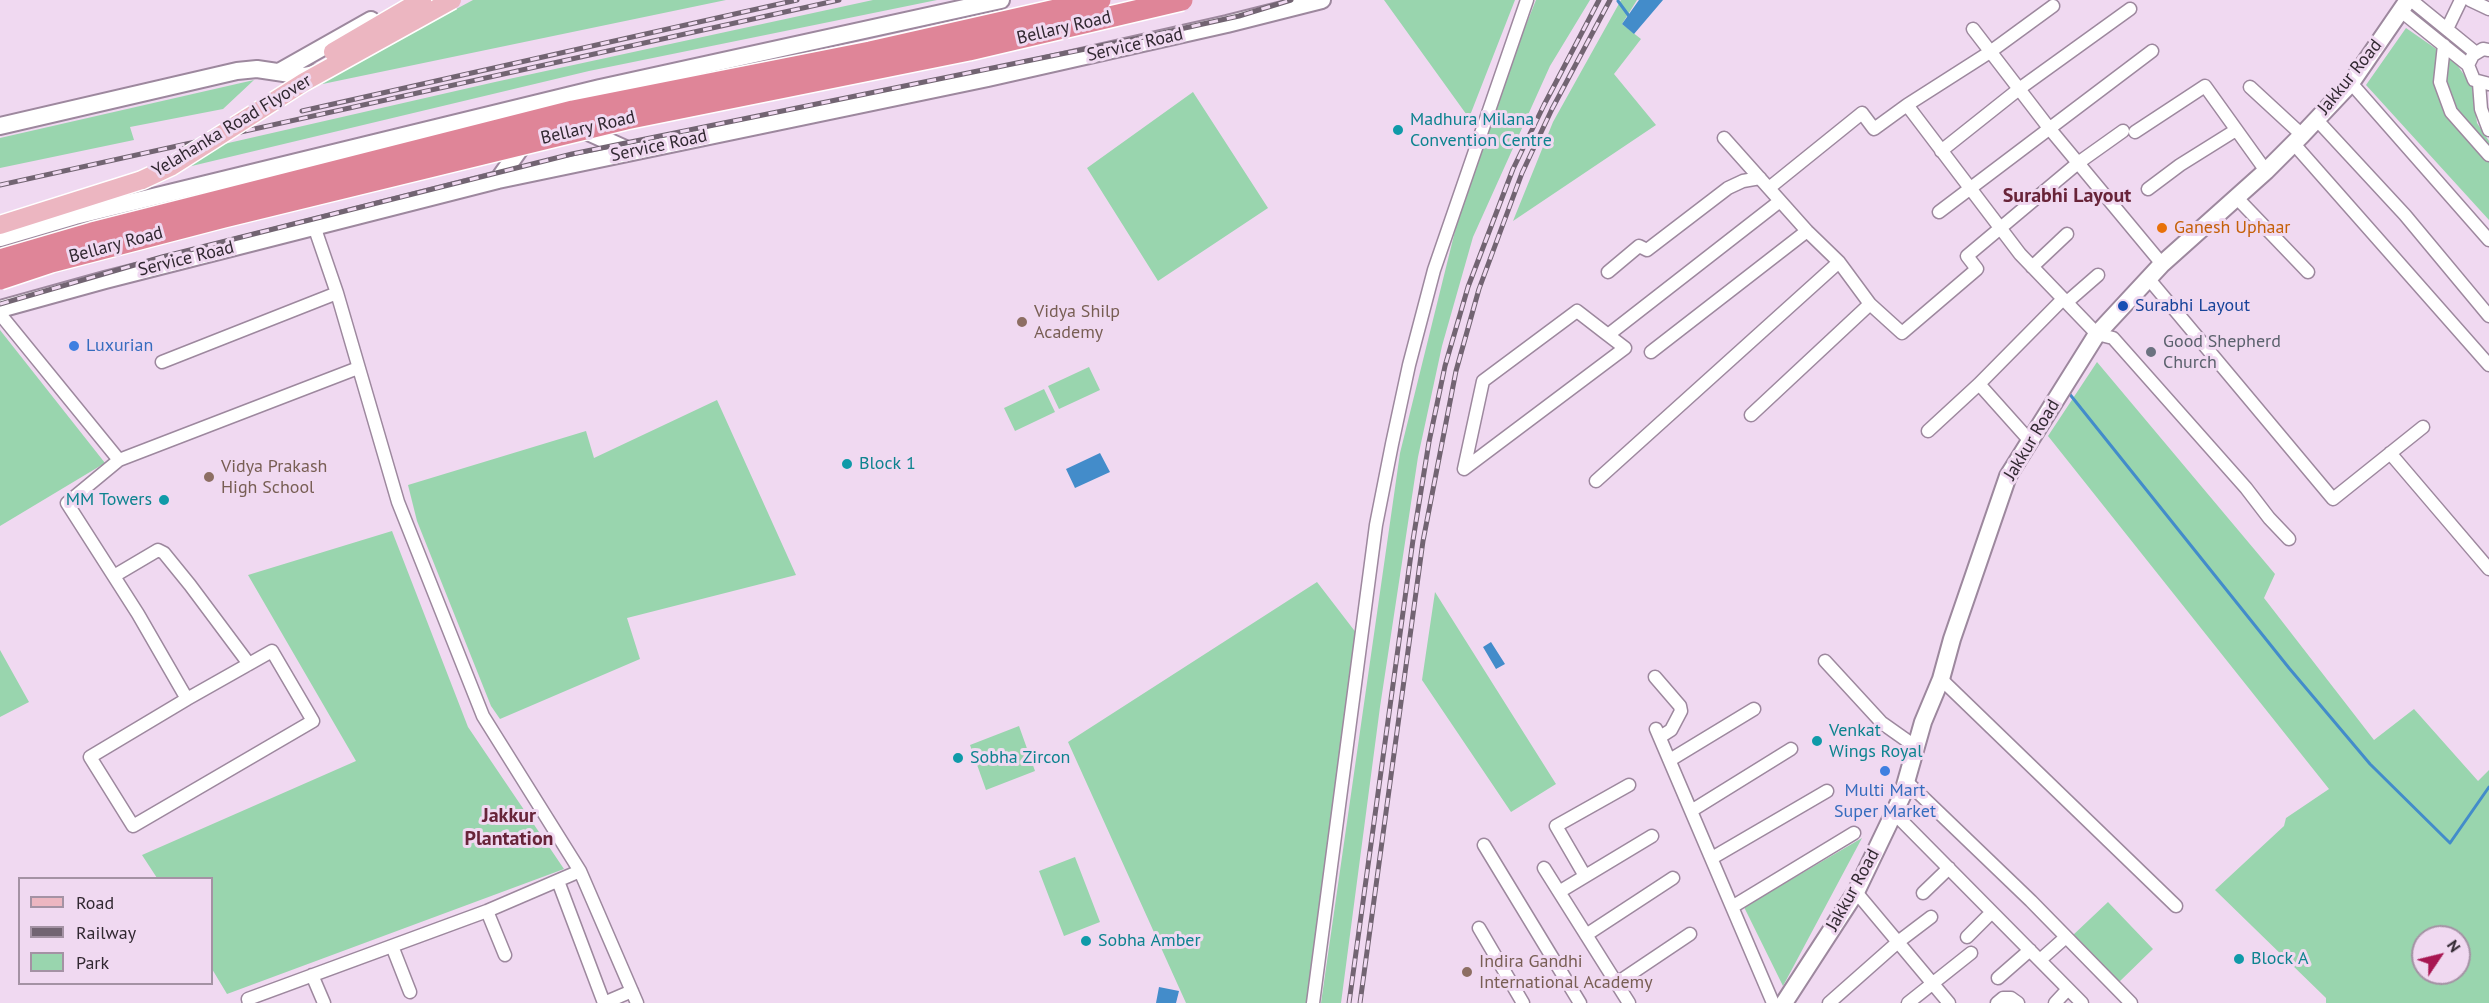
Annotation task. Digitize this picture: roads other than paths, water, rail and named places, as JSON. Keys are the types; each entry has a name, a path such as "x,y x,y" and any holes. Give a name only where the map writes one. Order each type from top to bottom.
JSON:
{"highway":[{"name":"Bellary Road","path":"0,260 103,230 573,111 870,52 1100,0"},
{"name":"Bellary Road","path":"0,279 51,262 224,217 626,119 969,50 1182,0"}],"main road":[{"path":"279,72 405,0"},
{"name":"Yelahanka Road Flyover","path":"0,225 141,175 297,73 422,0"},
{"name":"Yelahanka Road Flyover","path":"0,214 172,166 304,82 452,0"},
{"path":"0,126 237,71 257,69 304,76 343,68 461,0"},
{"path":"0,238 75,216 600,88 1001,0"},
{"name":"Service Road","path":"0,309 314,225 498,180 1008,74 1322,0"},
{"name":"Jakkur Road","path":"1784,1003 1856,892 1906,782 1923,722 1941,679 1952,639 2008,476 2097,334 2162,264 2237,198 2317,120 2351,83 2406,4"},
{"path":"600,88 570,105 568,116 571,123 630,151"},
{"path":"482,118 505,121 515,125 521,134 522,146 498,180"}],"street":[{"path":"1313,1003 1376,525 1392,444 1409,365 1434,270 1527,0"},
{"path":"2447,29 2461,0"},
{"path":"2470,0 2489,9"},
{"path":"2406,4 2447,29 2476,52 2489,50"},
{"path":"2406,4 2444,45 2468,65 2470,76 2484,83 2481,109 2489,130"},
{"path":"1769,188 1862,113 1874,129 1990,52 2053,6"},
{"path":"1941,151 2019,89 2130,9"},
{"path":"1973,29 2049,129 2162,264"},
{"path":"2444,45 2440,82 2451,112 2489,155"},
{"path":"1939,212 2152,51"},
{"path":"2468,65 2476,52"},
{"path":"2351,83 2489,240"},
{"path":"1724,138 1807,231 1839,262 1870,304 1902,333 1977,269 1967,256 2078,163 2205,86 2266,171"},
{"path":"2250,87 2298,139 2489,365"},
{"path":"1907,105 2032,267 2097,334 2113,338 2289,539"},
{"path":"2317,120 2405,215 2489,316"},
{"path":"2148,189 2180,165 2236,130"},
{"path":"1608,272 1639,246 1647,250 1728,188 1743,181 1760,178"},
{"path":"2237,198 2308,272"},
{"path":"1608,335 1780,201"},
{"path":"314,225 337,293 398,502 483,716 580,871 637,1003"},
{"path":"1652,352 1807,231"},
{"path":"2032,267 2067,234"},
{"path":"1596,482 1839,262"},
{"path":"1929,431 2065,301 2098,275"},
{"path":"2148,278 2333,499 2423,427"},
{"path":"162,362 337,293"},
{"path":"1750,416 1870,304"},
{"path":"1577,311 1608,335 1625,348 1464,469 1483,381 1577,311"},
{"path":"0,314 118,460"},
{"path":"187,699 114,576 67,503 118,460 358,368"},
{"path":"1979,384 2030,441"},
{"path":"2390,453 2489,569"},
{"path":"114,576 158,550 164,554 249,664"},
{"path":"272,651 313,721 133,826 90,757 187,699 272,651"},
{"path":"1825,661 1882,723 1916,747"},
{"path":"1655,676 1680,706 1681,711 1671,730 1658,733 1773,1003"},
{"path":"1941,679 2176,906"},
{"path":"1670,760 1754,709"},
{"path":"1691,811 1791,749"},
{"path":"1906,782 2131,1003"},
{"path":"1585,876 1556,826 1629,785"},
{"path":"1712,858 1827,792"},
{"path":"1893,812 2082,1003"},
{"path":"1732,907 1854,832"},
{"path":"1559,892 1652,836"},
{"path":"1484,845 1580,1003"},
{"path":"1544,868 1629,1003"},
{"path":"1923,893 1949,868"},
{"path":"249,1003 248,999 487,911 580,871"},
{"path":"1586,935 1673,878"},
{"path":"558,881 604,1003 632,991"},
{"path":"1856,892 1949,1003"},
{"path":"487,911 506,955"},
{"path":"1967,937 1992,912"},
{"path":"1829,1003 1898,942 1931,917"},
{"path":"1479,928 1523,1003"},
{"path":"1617,984 1690,934"},
{"path":"2040,960 2066,937"},
{"path":"392,946 410,992"},
{"path":"1998,978 2030,950"},
{"path":"1908,1003 1971,953"},
{"path":"312,975 324,1003"},
{"path":"2055,1003 2068,989"},
{"path":"1997,1003 2003,998 2011,998 2018,1003"}],"water":[{"path":"1639,0 1663,0 1634,34 1622,24"},
{"path":"1100,453 1110,472 1075,488 1066,469"},
{"path":"1491,642 1505,664 1496,669 1483,647"},
{"path":"1159,987 1179,991 1176,1003 1156,1003"}],"waterway":[{"path":"1618,1 1629,16"},
{"path":"2068,392 2289,668 2370,764 2450,843 2489,787"}],"railway":[{"path":"302,111 797,0"},
{"path":"0,185 839,0"},
{"path":"0,304 162,257 572,154 1144,37 1239,16 1291,0"},
{"path":"1349,1003 1413,540 1429,442 1445,366 1468,287 1513,169 1599,0"},
{"path":"1360,1003 1423,541 1456,371 1479,289 1522,173 1552,109 1610,0"}],"place":[{"name":"Madhura Milana Convention Centre","path":"1398,130"},
{"name":"Ganesh Uphaar","path":"2162,228"},
{"name":"Surabhi Layout","path":"2123,306"},
{"name":"Vidya Shilp Academy","path":"1022,322"},
{"name":"Luxurian","path":"74,346"},
{"name":"Good Shepherd Church","path":"2151,352"},
{"name":"Block 1","path":"847,464"},
{"name":"Vidya Prakash High School","path":"209,477"},
{"name":"MM Towers","path":"164,500"},
{"name":"Venkat Wings Royal","path":"1817,741"},
{"name":"Sobha Zircon","path":"958,758"},
{"name":"Multi Mart Super Market","path":"1885,771"},
{"name":"Sobha Amber","path":"1086,941"},
{"name":"Block A","path":"2239,959"},
{"name":"Indira Gandhi International Academy","path":"1467,972"}],"district":[{"name":"Surabhi Layout","path":"2067,196"},
{"name":"Jakkur Plantation","path":"509,828"}]}
